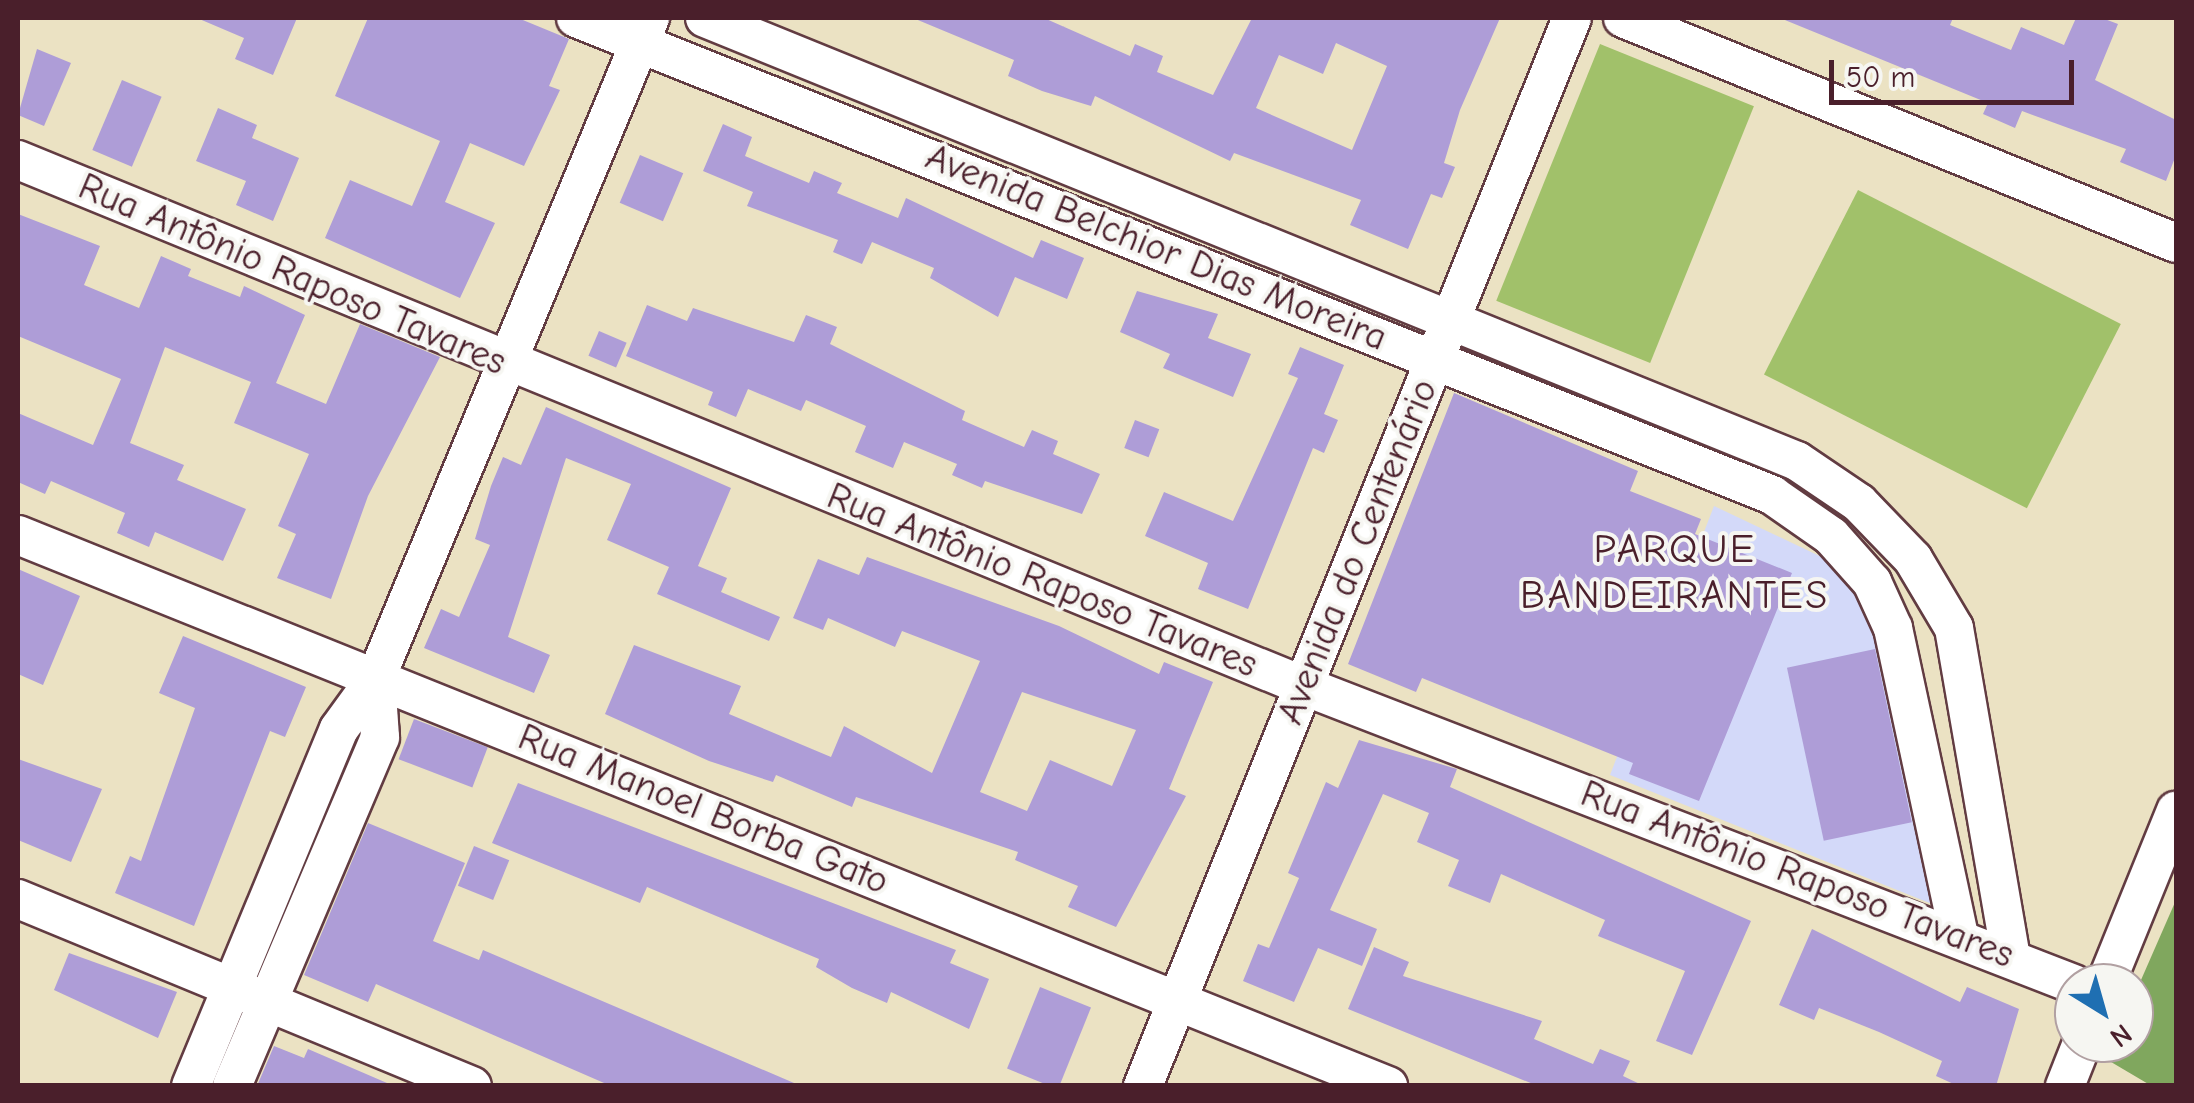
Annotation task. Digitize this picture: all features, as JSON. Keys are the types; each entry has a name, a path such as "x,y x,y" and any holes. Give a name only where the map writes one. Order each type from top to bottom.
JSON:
{"street":[{"name":"Avenida Belchior Dias Moreira","path":"576,18 645,31 1772,494 1841,548 1872,582 1893,628 1959,937"},
{"name":"Avenida Belchior Dias Moreira","path":"705,18 1797,462 1859,503 1912,559 1954,628 2011,957"},
{"name":"Avenida do Centenário","path":"1143,1086 1572,18"},
{"path":"1623,18 2176,243"},
{"path":"191,1086 339,729 376,678 645,31"},
{"name":"Rua Antônio Raposo Tavares","path":"18,160 508,366 1304,686 2054,975"},
{"name":"Rua Manoel Borba Gato","path":"18,535 1388,1086"},
{"path":"232,1086 380,737 376,678"},
{"path":"2114,963 2176,812"},
{"path":"18,898 472,1086"}],"shaded area":[{"path":"1714,506 1830,561 1874,617 1939,898 1932,904 1610,775"}],"green space":[{"path":"1600,44 1754,106 1650,363 1496,301"},
{"path":"1858,190 2121,324 2027,508 1764,374"},
{"path":"2176,900 2176,1085 2150,1085 2113,1063 2154,1063 2154,963 2148,963"}],"building":[{"path":"197,18 297,18 273,75 235,59 244,38"},
{"path":"368,18 518,18 569,39 549,86 560,90 524,166 470,143 445,202 495,223 460,298 325,238 350,180 412,206 440,141 335,96"},
{"path":"913,18 1044,18 1130,56 1135,44 1163,56 1157,72 1213,95 1252,18 1500,18 1460,110 1444,163 1455,167 1442,198 1431,194 1408,249 1350,225 1361,200 1234,153 1230,161 1095,96 1091,106 1042,91 1008,76 1014,60","holes":["1336,43 1387,66 1352,150 1256,108 1279,55 1323,74"]},
{"path":"1780,18 1953,18 1950,25 2011,50 2021,27 2064,45 2076,18 2102,18 2118,24 2095,80 2176,120 2176,155 2166,181 2120,162 2126,149 2022,111 2015,128 1983,114 1988,103"},
{"path":"37,49 71,63 44,126 18,115"},
{"path":"122,80 162,97 132,167 92,150"},
{"path":"218,108 257,125 252,138 299,158 273,221 236,205 246,181 196,161"},
{"path":"723,124 752,137 745,156 809,183 814,171 842,183 837,193 898,218 906,198 1033,258 1041,240 1084,258 1067,299 1015,277 998,317 930,278 934,268 872,242 862,264 833,252 838,240 747,206 753,192 703,171"},
{"path":"640,155 683,173 663,221 620,203"},
{"path":"18,214 100,246 84,285 139,308 161,256 191,269 188,276 240,297 244,286 305,315 276,383 326,404 360,324 440,357 368,496 331,599 277,578 296,534 278,526 309,454 234,423 251,382 165,347 130,443 184,465 177,480 246,509 223,561 155,532 149,547 117,533 125,513 51,481 45,494 18,482 18,413 93,445 121,379 18,336"},
{"path":"1137,291 1218,314 1208,338 1251,354 1233,397 1163,368 1170,354 1120,332"},
{"path":"647,305 687,321 693,308 794,342 806,315 837,327 830,344 965,411 962,420 1024,447 1032,430 1058,441 1053,454 1100,474 1082,514 985,481 982,488 952,475 957,464 904,442 893,468 855,452 866,426 806,400 801,411 748,389 736,417 708,405 713,392 626,356"},
{"path":"599,331 627,343 616,368 588,356"},
{"path":"1300,347 1344,365 1324,414 1338,420 1324,453 1313,448 1248,609 1198,589 1208,563 1145,536 1164,492 1233,521 1298,378 1288,374"},
{"path":"1454,393 1638,471 1630,491 1701,519 1695,534 1792,573 1699,801 1629,774 1633,763 1422,678 1416,692 1348,664"},
{"path":"546,407 731,488 698,566 727,578 721,592 780,617 769,641 657,594 669,567 607,540 631,484 566,458 508,637 550,655 534,693 424,648 441,609 459,617 490,545 475,539 503,457 521,465"},
{"path":"1135,420 1159,429 1149,457 1124,448"},
{"path":"867,557 1059,626 1159,674 1164,662 1213,682 1169,789 1186,796 1116,927 1068,907 1078,886 1015,860 1018,852 856,797 852,807 776,775 773,782 709,761 605,714 634,645 741,686 729,714 831,757 844,726 932,773 980,661 902,631 895,647 828,618 823,630 793,618 818,559 859,575","holes":["1022,692 1136,730 1112,786 1050,760 1027,811 980,792"]},
{"path":"18,569 80,596 43,685 18,674"},
{"path":"183,636 306,687 285,737 270,731 194,926 115,893 130,856 141,861 195,708 159,693"},
{"path":"1875,649 1912,822 1824,841 1787,668"},
{"path":"414,719 488,747 472,787 399,759"},
{"path":"1359,740 1457,769 1450,787 1751,921 1692,1055 1656,1041 1685,971 1598,936 1605,920 1501,874 1490,903 1448,886 1459,860 1417,842 1429,813 1383,794 1330,910 1377,929 1362,966 1318,948 1294,1002 1243,981 1258,944 1269,948 1299,878 1288,873 1326,782 1338,788"},
{"path":"18,759 102,789 71,862 18,840"},
{"path":"518,783 956,950 950,963 989,979 969,1029 891,992 887,1003 852,988 816,967 819,959 647,887 640,903 492,843"},
{"path":"368,823 465,863 433,941 479,960 483,950 801,1086 611,1086 376,984 368,1002 304,975"},
{"path":"474,846 509,860 493,900 458,886"},
{"path":"1812,929 1960,1002 1967,987 2019,1009 1996,1086 1958,1086 1936,1076 1942,1061 1879,1032 1819,1008 1814,1020 1779,1005"},
{"path":"1374,947 1409,962 1403,976 1542,1021 1534,1039 1593,1064 1600,1049 1630,1061 1623,1076 1644,1086 1538,1086 1348,1009"},
{"path":"69,953 177,992 158,1038 54,990"},
{"path":"1040,987 1091,1008 1059,1086 1007,1069"},
{"path":"274,1046 304,1058 308,1049 394,1086 257,1086"}],"district":[{"name":"PARQUE BANDEIRANTES","path":"1675,572"}]}
